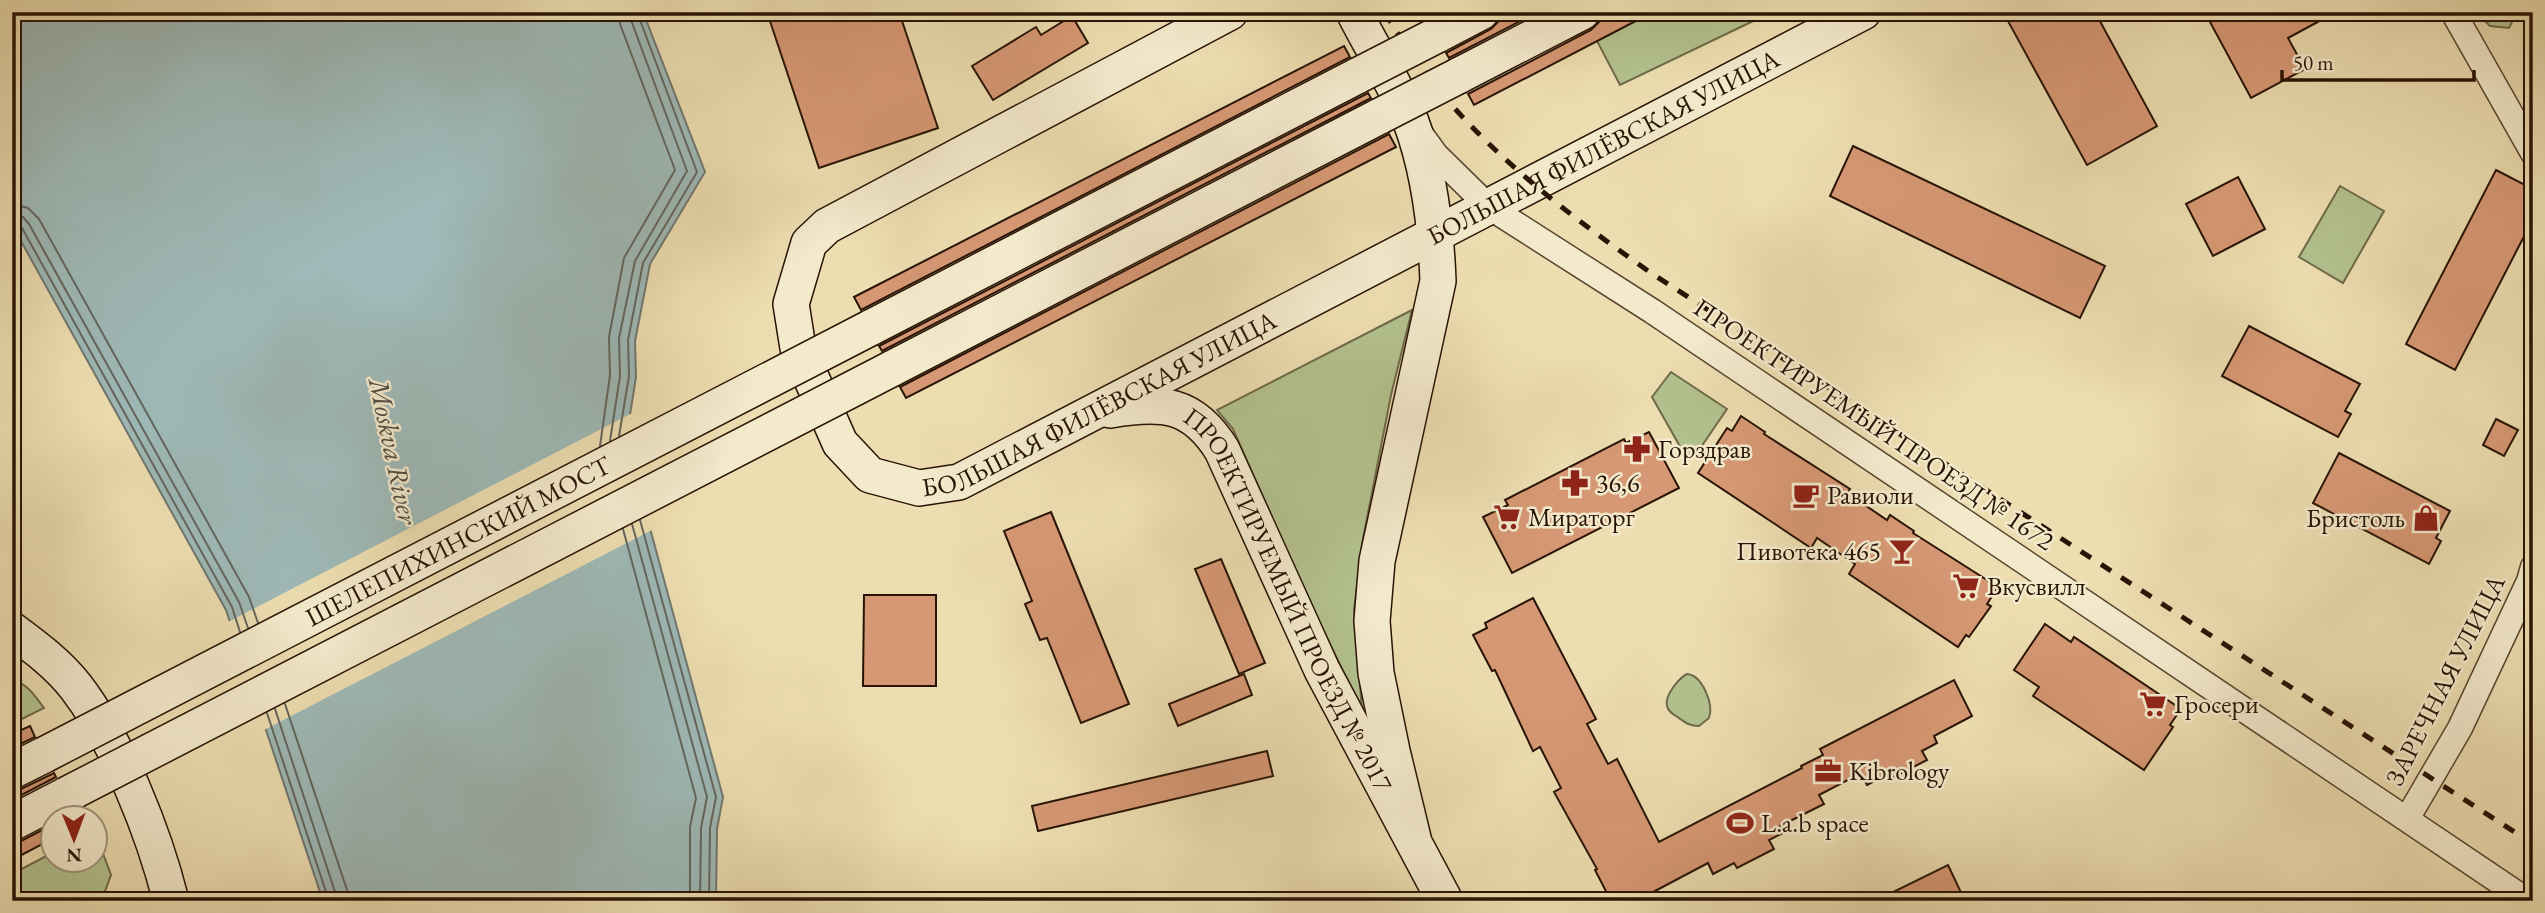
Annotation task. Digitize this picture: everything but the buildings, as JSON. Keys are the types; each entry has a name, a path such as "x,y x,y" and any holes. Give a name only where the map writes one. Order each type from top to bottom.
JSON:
{"street":[{"path":"1163,48 1196,12"},
{"name":"БОЛЬШАЯ ФИЛЁВСКАЯ УЛИЦА","path":"1230,12 827,226 809,243 790,304 798,348 840,443 870,475 919,488 959,482 1863,12"},
{"name":"ПРОЕКТИРУЕМЫЙ ПРОЕЗД № 2017","path":"1354,12 1395,118 1423,163 1436,236 1438,281 1377,562 1373,621 1376,673 1413,838"},
{"name":"ШЕЛЕПИХИНСКИЙ МОСТ","path":"12,771 1481,12"},
{"name":"ШЕЛЕПИХИНСКИЙ МОСТ","path":"12,823 891,369 1395,118 1458,76 1581,12"},
{"path":"2453,12 2533,153"},
{"name":"ПРОЕКТИРУЕМЫЙ ПРОЕЗД № 1672","path":"1395,118 1489,207 1673,324 2528,901"},
{"name":"ПРОЕКТИРУЕМЫЙ ПРОЕЗД № 2017","path":"1093,413 1149,407 1185,411 1209,429 1223,450 1322,670 1445,901"},
{"name":"ЗАРЕЧНАЯ УЛИЦА","path":"2407,819 2460,728 2533,568"},
{"path":"12,630 48,657 75,685 97,720 127,779 166,899"}],"green space":[{"path":"1648,12 1772,12 1620,85 1596,39"},
{"path":"2476,12 2517,12 2509,28 2490,26"},
{"path":"2340,186 2384,211 2343,283 2299,257"},
{"path":"1412,310 1391,395 1362,544 1354,610 1362,710 1310,603 1233,429 1217,410"},
{"path":"1671,372 1727,409 1697,453 1686,457 1652,397"},
{"path":"1687,674 1702,685 1710,705 1709,718 1699,726 1684,721 1667,706 1673,688"},
{"path":"12,680 26,687 44,708 12,724"},
{"path":"38,860 38,874 108,874 108,867 111,875 104,894 92,901 12,901 12,874"}],"water":[{"name":"Moskva River","path":"12,12 643,12 705,172 650,264 635,341 636,377 626,440 723,797 717,829 716,901 323,901 226,610 12,225"}],"pier":[{"path":"634,412 629,440 654,529 262,731 226,623"}],"railway":[{"path":"1385,12 1438,89 1470,124 1538,188 1613,246 2533,844"}],"place":[{"name":"Горздрав","path":"1637,449"},
{"name":"36,6","path":"1575,483"},
{"name":"Равиоли","path":"1806,495"},
{"name":"Мираторг","path":"1507,517"},
{"name":"Бристоль","path":"2426,518"},
{"name":"Пивотека 465","path":"1902,551"},
{"name":"Вкусвилл","path":"1966,586"},
{"name":"Гросери","path":"2153,704"},
{"name":"Kibrology","path":"1828,771"},
{"name":"L.a.b space","path":"1740,823"}]}
